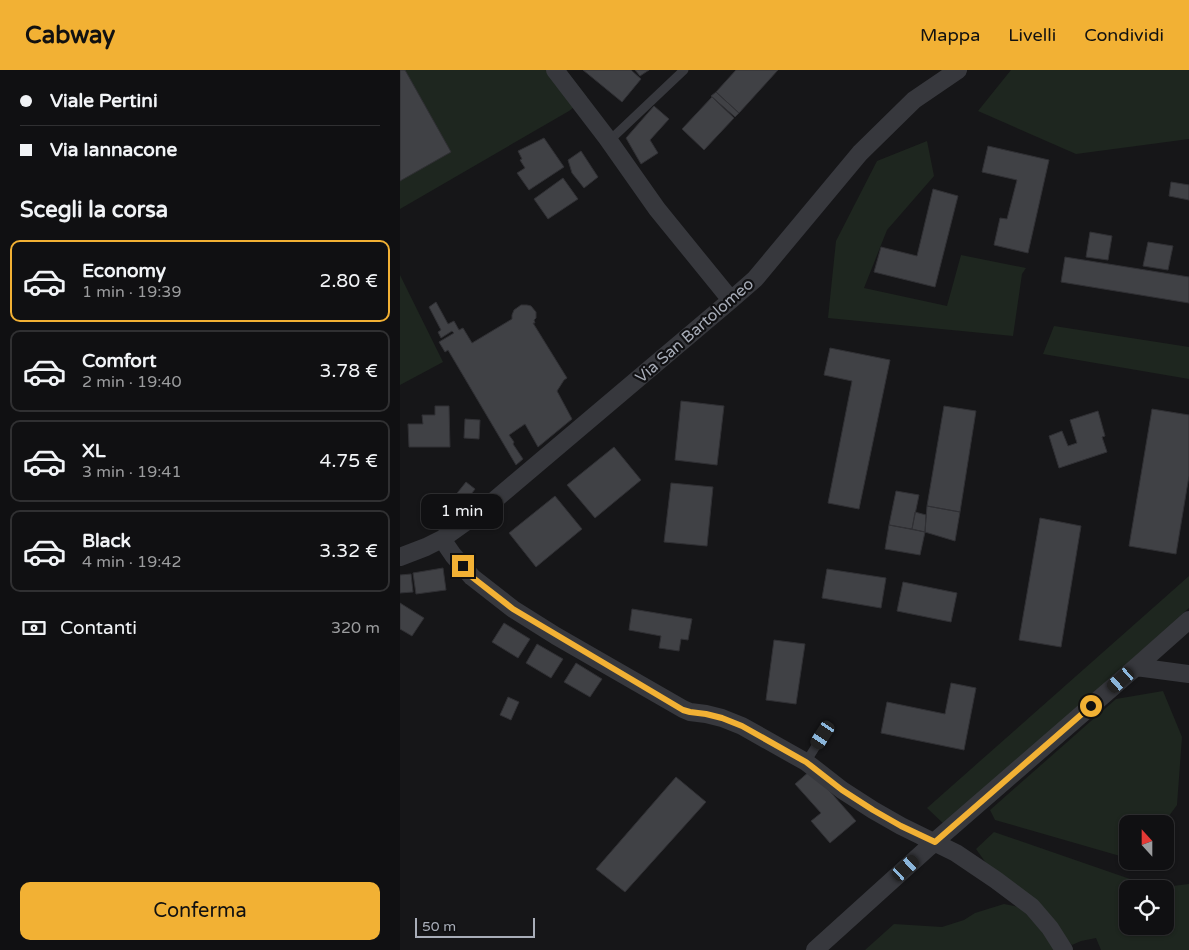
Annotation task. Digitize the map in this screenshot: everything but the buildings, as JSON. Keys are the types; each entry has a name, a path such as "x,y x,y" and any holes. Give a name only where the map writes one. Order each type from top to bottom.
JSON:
{"street":[{"path":"555,70 658,209 731,300"},
{"name":"Via San Bartolomeo","path":"400,557 442,539 484,509 731,300 755,279 860,153 914,100 958,70"},
{"path":"442,539 472,577 513,609 556,636 683,710 732,721 806,762 842,790 873,810 956,853 1032,907 1050,928 1064,950"},
{"path":"815,950 935,842 1189,620"},
{"path":"1136,667 1189,674"}],"lane":[{"path":"609,141 684,70"},
{"path":"806,762 823,735"}],"shaded area":[{"path":"400,70 566,70 587,97 569,111 400,209"},
{"path":"1011,70 1189,70 1189,139 1076,154 978,111"},
{"path":"927,141 934,176 887,230 864,288 947,306 961,255 1026,268 1022,274 1013,336 828,318 836,241 877,161"},
{"path":"400,275 443,362 400,385"},
{"path":"1054,326 1189,347 1189,379 1043,354"},
{"path":"1189,576 1189,608 946,826 927,808"},
{"path":"1163,691 1182,737 1177,805 1170,815 1119,815 1119,856 995,820 990,810 1116,699"},
{"path":"994,832 1133,880 1119,880 1119,935 1174,935 1174,886 1189,884 1189,950 1101,950 1096,938 1072,945 1020,888 986,863 976,849"},
{"path":"1004,904 1020,907 1048,938 1055,950 865,950 894,924 942,927 964,920 975,913"}],"route":[{"path":"463,566 472,577 513,609 556,636 683,710 722,718 742,726 806,762 842,790 873,810 935,842 1091,706"}]}
